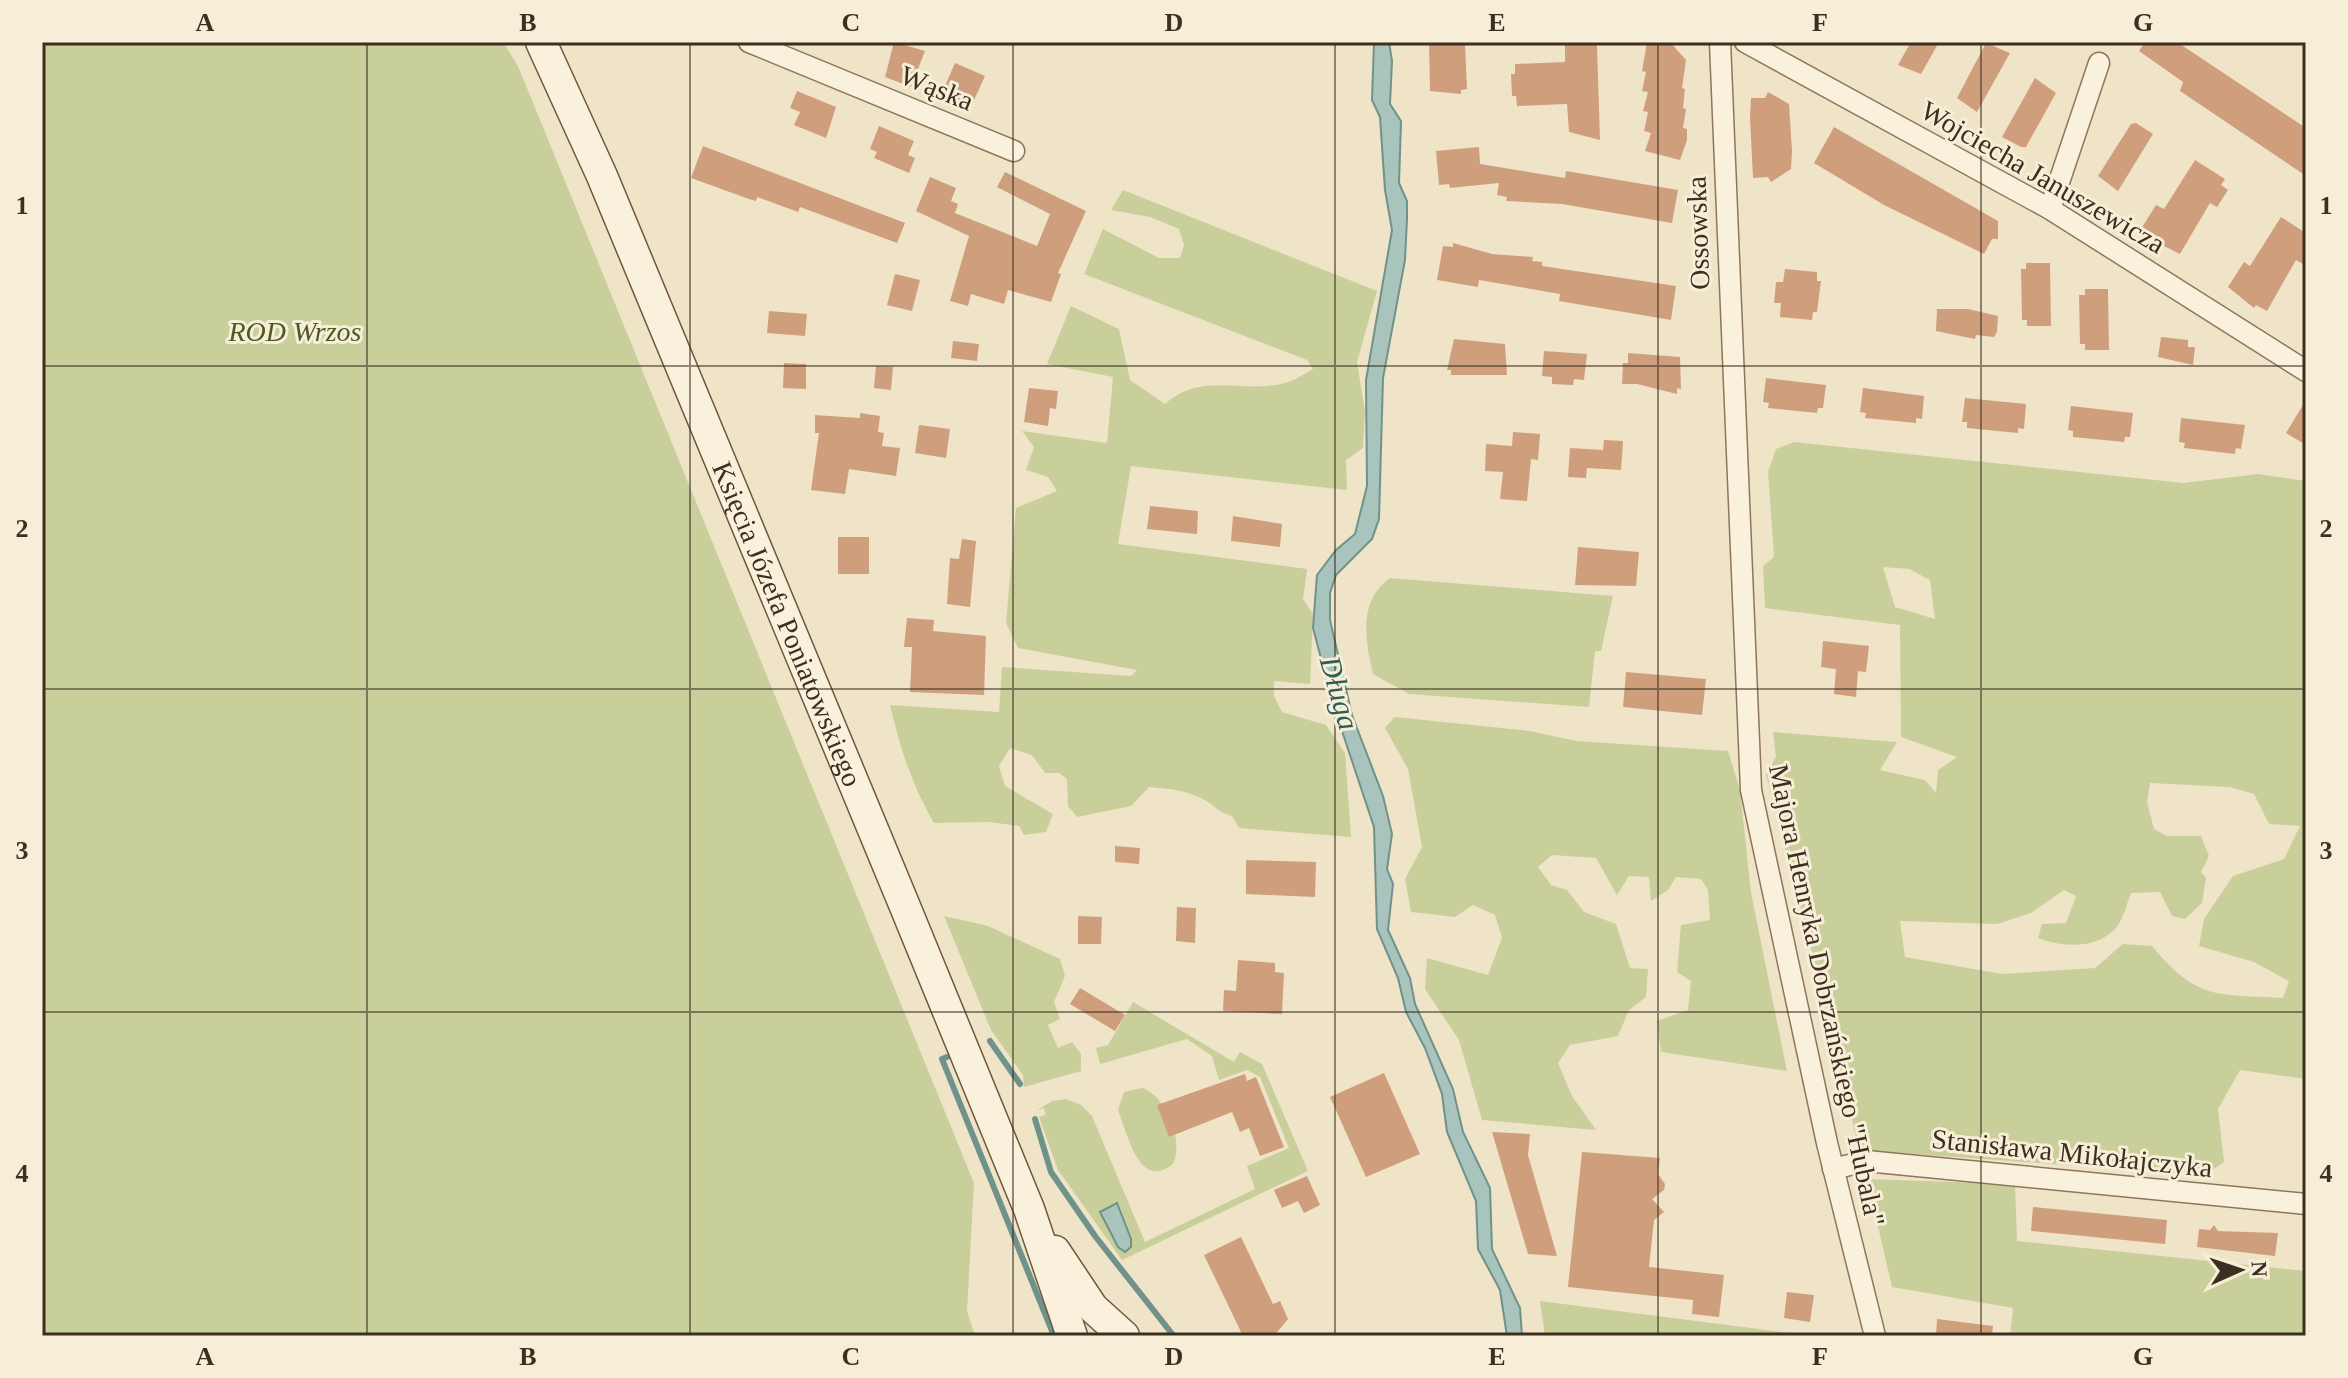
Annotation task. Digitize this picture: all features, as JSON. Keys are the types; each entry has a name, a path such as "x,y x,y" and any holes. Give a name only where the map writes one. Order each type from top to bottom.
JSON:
{"main road":[{"name":"Księcia Józefa Poniatowskiego","path":"541,42 602,176 1029,1209 1072,1336"},
{"name":"Księcia Józefa Poniatowskiego","path":"1029,1209 1093,1308 1124,1336"}],"street":[{"name":"Wąska","path":"749,42 1014,151"},
{"name":"Ossowska","path":"1720,42 1734,422"},
{"name":"Wojciecha Januszewicza","path":"1745,42 2050,209 2306,371"},
{"path":"2050,209 2099,63"},
{"name":"Majora Henryka Dobrzańskiego \"Hubala\"","path":"1734,422 1751,790 1833,1169 1875,1336"},
{"name":"Stanisława Mikołajczyka","path":"1833,1169 1866,1161 2306,1204"}],"green space":[{"name":"ROD Wrzos","path":"42,42 503,42 518,66 974,1183 967,1311 975,1336 42,1336"},
{"path":"1123,190 1377,291 1357,362 1365,411 1363,448 1346,460 1347,490 1131,466 1118,544 1307,569 1303,599 1313,614 1310,684 1274,681 1274,696 1282,712 1326,725 1345,753 1351,837 1239,828 1232,816 1198,797 1178,790 1149,787 1131,806 1077,817 1068,806 1067,779 1059,773 1045,773 1032,755 1010,748 999,766 1005,786 1053,814 1046,832 1024,835 1019,826 989,822 934,823 908,766 890,705 999,712 1002,667 1131,676 1137,670 1018,648 1006,623 1016,508 1057,491 1048,477 1026,470 1034,447 1022,431 1107,443 1113,377 1047,364 1071,306 1119,329 1130,380 1165,404 1195,388 1275,385 1291,381 1313,369 1307,360 1084,274 1103,229 1159,258 1180,258 1184,245 1179,229 1150,217 1111,210"},
{"path":"1794,442 2183,483 2258,474 2306,481 2306,1079 2240,1070 2218,1109 2224,1162 2205,1175 1859,1150 1766,774 1776,757 1773,732 1897,742 1880,770 1925,780 1936,793 1938,770 1957,757 1901,737 1900,625 1765,608 1763,566 1774,557 1768,472 1776,449","holes":["1883,567 1909,569 1930,580 1935,619 1895,607","2150,783 2230,787 2254,794 2269,824 2300,826 2284,859 2233,876 2204,919 2199,946 2254,962 2289,981 2283,998 2224,994 2196,986 2182,977 2152,946 2123,944 2095,968 2002,974 1905,957 1900,921 1997,924 2031,913 2064,890 2076,896 2066,923 2042,924 2038,938 2068,945 2099,940 2116,928 2131,893 2160,892 2172,916 2185,919 2202,903 2206,878 2201,872 2209,856 2201,836 2167,836 2154,829 2147,802"]},
{"path":"1390,578 1613,596 1601,651 1595,651 1589,707 1409,694 1373,674 1366,635 1368,610 1380,587"},
{"path":"1395,717 1530,731 1576,741 1728,751 1740,790 1751,893 1787,1071 1661,1052 1657,1021 1688,1010 1691,981 1677,972 1681,925 1710,920 1708,890 1701,879 1676,877 1668,890 1651,901 1649,877 1629,876 1617,895 1596,858 1552,855 1538,867 1551,885 1567,890 1584,912 1616,924 1630,968 1648,969 1646,997 1629,1010 1618,1036 1570,1045 1558,1063 1572,1096 1596,1130 1482,1120 1459,1040 1425,989 1427,958 1488,975 1502,938 1495,915 1473,905 1455,917 1411,912 1405,879 1422,847 1408,769 1385,728"},
{"path":"944,916 988,926 1060,959 1065,976 1054,1002 1060,1019 1048,1025 1058,1048 1072,1042 1081,1054 1081,1071 1024,1087 1023,1075 991,1030"},
{"path":"1133,1002 1234,1062 1240,1052 1262,1064 1308,1171 1122,1260 1058,1170 1039,1117 1046,1115 1044,1108 1036,1111 1052,1101 1066,1099 1081,1105 1092,1116 1145,1242 1255,1189 1247,1166 1289,1148 1260,1077 1247,1070 1219,1080 1212,1056 1187,1039 1100,1064 1096,1048 1108,1045"},
{"path":"1142,1088 1158,1099 1175,1132 1176,1155 1173,1164 1161,1171 1151,1170 1136,1156 1118,1110 1124,1092"},
{"path":"1867,1179 2015,1184 2017,1241 2306,1271 2306,1336 2010,1336 2013,1308 1892,1287"},
{"path":"1540,1301 1813,1336 1545,1336"}],"water":[{"name":"Długa","path":"1374,42 1389,42 1392,61 1390,104 1401,121 1399,183 1407,201 1405,260 1383,378 1379,519 1372,539 1336,575 1330,593 1330,620 1352,715 1383,796 1392,834 1387,869 1393,884 1388,930 1410,978 1415,1004 1453,1089 1463,1132 1490,1188 1492,1249 1520,1308 1522,1336 1507,1336 1500,1290 1478,1249 1476,1201 1447,1132 1442,1094 1425,1048 1406,1012 1398,978 1377,929 1374,827 1333,704 1313,628 1317,575 1336,550 1355,534 1367,486 1366,380 1392,230 1385,190 1380,117 1372,100"},
{"path":"1117,1203 1131,1239 1131,1247 1125,1252 1118,1247 1100,1212"}],"building":[{"path":"894,42 925,51 911,87 885,77"},
{"path":"1429,42 1465,42 1467,89 1461,90 1461,94 1430,91"},
{"path":"1565,42 1594,42 1597,46 1600,140 1569,132 1567,104 1517,106 1516,96 1512,96 1511,74 1515,74 1515,64 1565,62"},
{"path":"1647,42 1670,42 1686,60 1682,88 1685,89 1683,128 1687,129 1687,140 1680,160 1645,151 1651,133 1644,131 1648,112 1643,111 1648,92 1642,91"},
{"path":"1911,42 1939,42 1921,74 1898,65"},
{"path":"2145,42 2177,42 2306,128 2306,176 2180,91 2183,82 2139,51"},
{"path":"1986,43 2010,53 1977,112 1957,98"},
{"path":"955,63 985,76 969,111 948,103 953,92 944,88"},
{"path":"2035,78 2056,93 2026,147 2021,147 2002,137"},
{"path":"797,91 836,107 826,138 794,125 800,112 790,108"},
{"path":"1768,92 1789,104 1792,151 1791,169 1771,182 1768,177 1753,178 1750,118 1751,98 1765,98"},
{"path":"2136,123 2153,134 2118,191 2098,176 2131,124"},
{"path":"879,126 914,141 908,155 915,158 909,173 874,158 877,152 870,149"},
{"path":"1834,127 1998,221 1998,239 1992,239 1984,254 1884,205 1814,163"},
{"path":"703,146 905,223 897,243 800,207 798,212 757,197 756,201 691,178"},
{"path":"1479,147 1480,164 1565,178 1566,171 1678,190 1672,223 1562,204 1506,201 1507,197 1497,195 1499,183 1450,188 1449,184 1439,185 1436,151"},
{"path":"2195,160 2225,179 2221,185 2228,190 2217,207 2210,203 2180,254 2150,239 2152,236 2141,229 2156,205 2164,209"},
{"path":"1005,172 1086,211 1058,273 1061,274 1051,302 1008,290 1004,304 971,294 968,306 950,301 969,236 916,211 930,177 956,188 951,201 958,204 955,213 1037,246 1050,214 997,187"},
{"path":"2281,217 2306,233 2306,266 2296,260 2267,311 2256,305 2254,308 2228,287 2244,262 2250,266"},
{"path":"1453,243 1492,254 1533,257 1532,261 1542,262 1542,266 1676,286 1671,320 1559,301 1560,294 1479,280 1478,287 1437,280 1443,246 1453,247"},
{"path":"2026,263 2050,263 2051,326 2027,326 2027,320 2022,320 2021,269 2026,269"},
{"path":"1785,269 1817,272 1817,281 1821,281 1817,312 1813,312 1812,320 1780,317 1781,303 1774,303 1776,282 1783,282"},
{"path":"895,274 920,280 912,311 887,305"},
{"path":"2085,289 2108,289 2109,350 2085,350 2085,344 2080,344 2079,295 2085,295"},
{"path":"1937,309 1968,309 1998,316 1997,332 1994,337 1976,335 1975,339 1936,331"},
{"path":"769,311 807,314 805,336 767,333"},
{"path":"2161,337 2188,340 2188,347 2195,347 2193,365 2158,357"},
{"path":"1454,339 1505,344 1507,375 1451,375 1451,370 1447,370"},
{"path":"953,341 979,344 977,361 951,358"},
{"path":"1544,351 1587,354 1584,380 1574,379 1573,385 1552,384 1552,377 1542,376"},
{"path":"1628,353 1680,357 1681,389 1677,388 1677,394 1637,384 1622,384 1623,363 1628,363"},
{"path":"784,363 806,364 806,389 783,388"},
{"path":"876,366 893,367 891,390 874,388"},
{"path":"1766,378 1826,385 1823,408 1818,408 1817,413 1768,408 1769,403 1763,402"},
{"path":"1029,388 1058,391 1056,409 1050,408 1048,426 1024,422"},
{"path":"1863,388 1924,396 1922,419 1916,418 1916,423 1865,418 1866,413 1860,412"},
{"path":"1965,398 2026,404 2024,429 2018,428 2018,433 1967,428 1967,422 1962,422"},
{"path":"2306,400 2306,445 2286,433"},
{"path":"2071,406 2133,413 2130,437 2125,437 2124,442 2073,437 2073,431 2068,430"},
{"path":"860,413 880,416 878,432 884,433 882,446 900,448 896,476 849,469 845,494 811,490 819,433 815,433 815,415 860,418"},
{"path":"2181,418 2245,425 2241,449 2236,448 2235,454 2184,448 2185,443 2179,442"},
{"path":"919,425 950,429 946,458 915,453"},
{"path":"1513,432 1540,434 1538,460 1531,459 1527,501 1500,499 1503,472 1485,471 1486,444 1512,446"},
{"path":"1604,440 1623,441 1621,470 1587,468 1586,478 1568,477 1570,448 1603,450"},
{"path":"1150,506 1198,511 1197,534 1147,529"},
{"path":"1233,516 1282,524 1280,547 1231,541"},
{"path":"838,537 869,537 869,574 838,574"},
{"path":"962,539 976,541 970,607 947,604 950,558 959,559"},
{"path":"1578,547 1639,552 1636,586 1575,585"},
{"path":"907,618 934,620 933,631 986,636 984,695 910,692 912,647 904,647"},
{"path":"1823,641 1869,646 1866,672 1858,671 1856,697 1834,694 1836,669 1821,667"},
{"path":"1626,672 1706,679 1702,715 1623,707"},
{"path":"1115,846 1140,848 1139,864 1115,862"},
{"path":"1246,860 1316,862 1315,897 1246,894"},
{"path":"1177,907 1196,908 1195,943 1176,941"},
{"path":"1078,916 1102,917 1101,944 1078,944"},
{"path":"1238,960 1275,963 1275,972 1284,973 1282,1014 1223,1011 1224,990 1236,991"},
{"path":"1080,988 1125,1015 1115,1031 1070,1004"},
{"path":"1384,1073 1420,1154 1366,1177 1330,1097"},
{"path":"1245,1074 1247,1081 1256,1077 1284,1147 1260,1156 1249,1128 1240,1132 1232,1112 1169,1137 1157,1105"},
{"path":"1492,1132 1530,1134 1528,1155 1557,1256 1528,1254"},
{"path":"1582,1152 1660,1158 1658,1174 1665,1184 1664,1190 1652,1199 1664,1212 1654,1220 1649,1267 1724,1275 1719,1317 1692,1314 1693,1300 1568,1287"},
{"path":"1307,1176 1320,1205 1304,1213 1298,1201 1282,1208 1274,1190"},
{"path":"2033,1207 2167,1220 2165,1244 2031,1231"},
{"path":"2214,1225 2218,1231 2278,1233 2275,1256 2197,1247 2199,1229 2210,1230"},
{"path":"1241,1237 1273,1304 1280,1301 1288,1319 1274,1336 1242,1334 1204,1255"},
{"path":"1787,1292 1814,1295 1810,1322 1784,1318"},
{"path":"1937,1319 1993,1326 1992,1336 1936,1336"}],"waterway":[{"path":"990,1041 1020,1084"},
{"path":"947,1057 942,1059 1054,1336"},
{"path":"1035,1119 1051,1172 1095,1236 1173,1335"}]}
